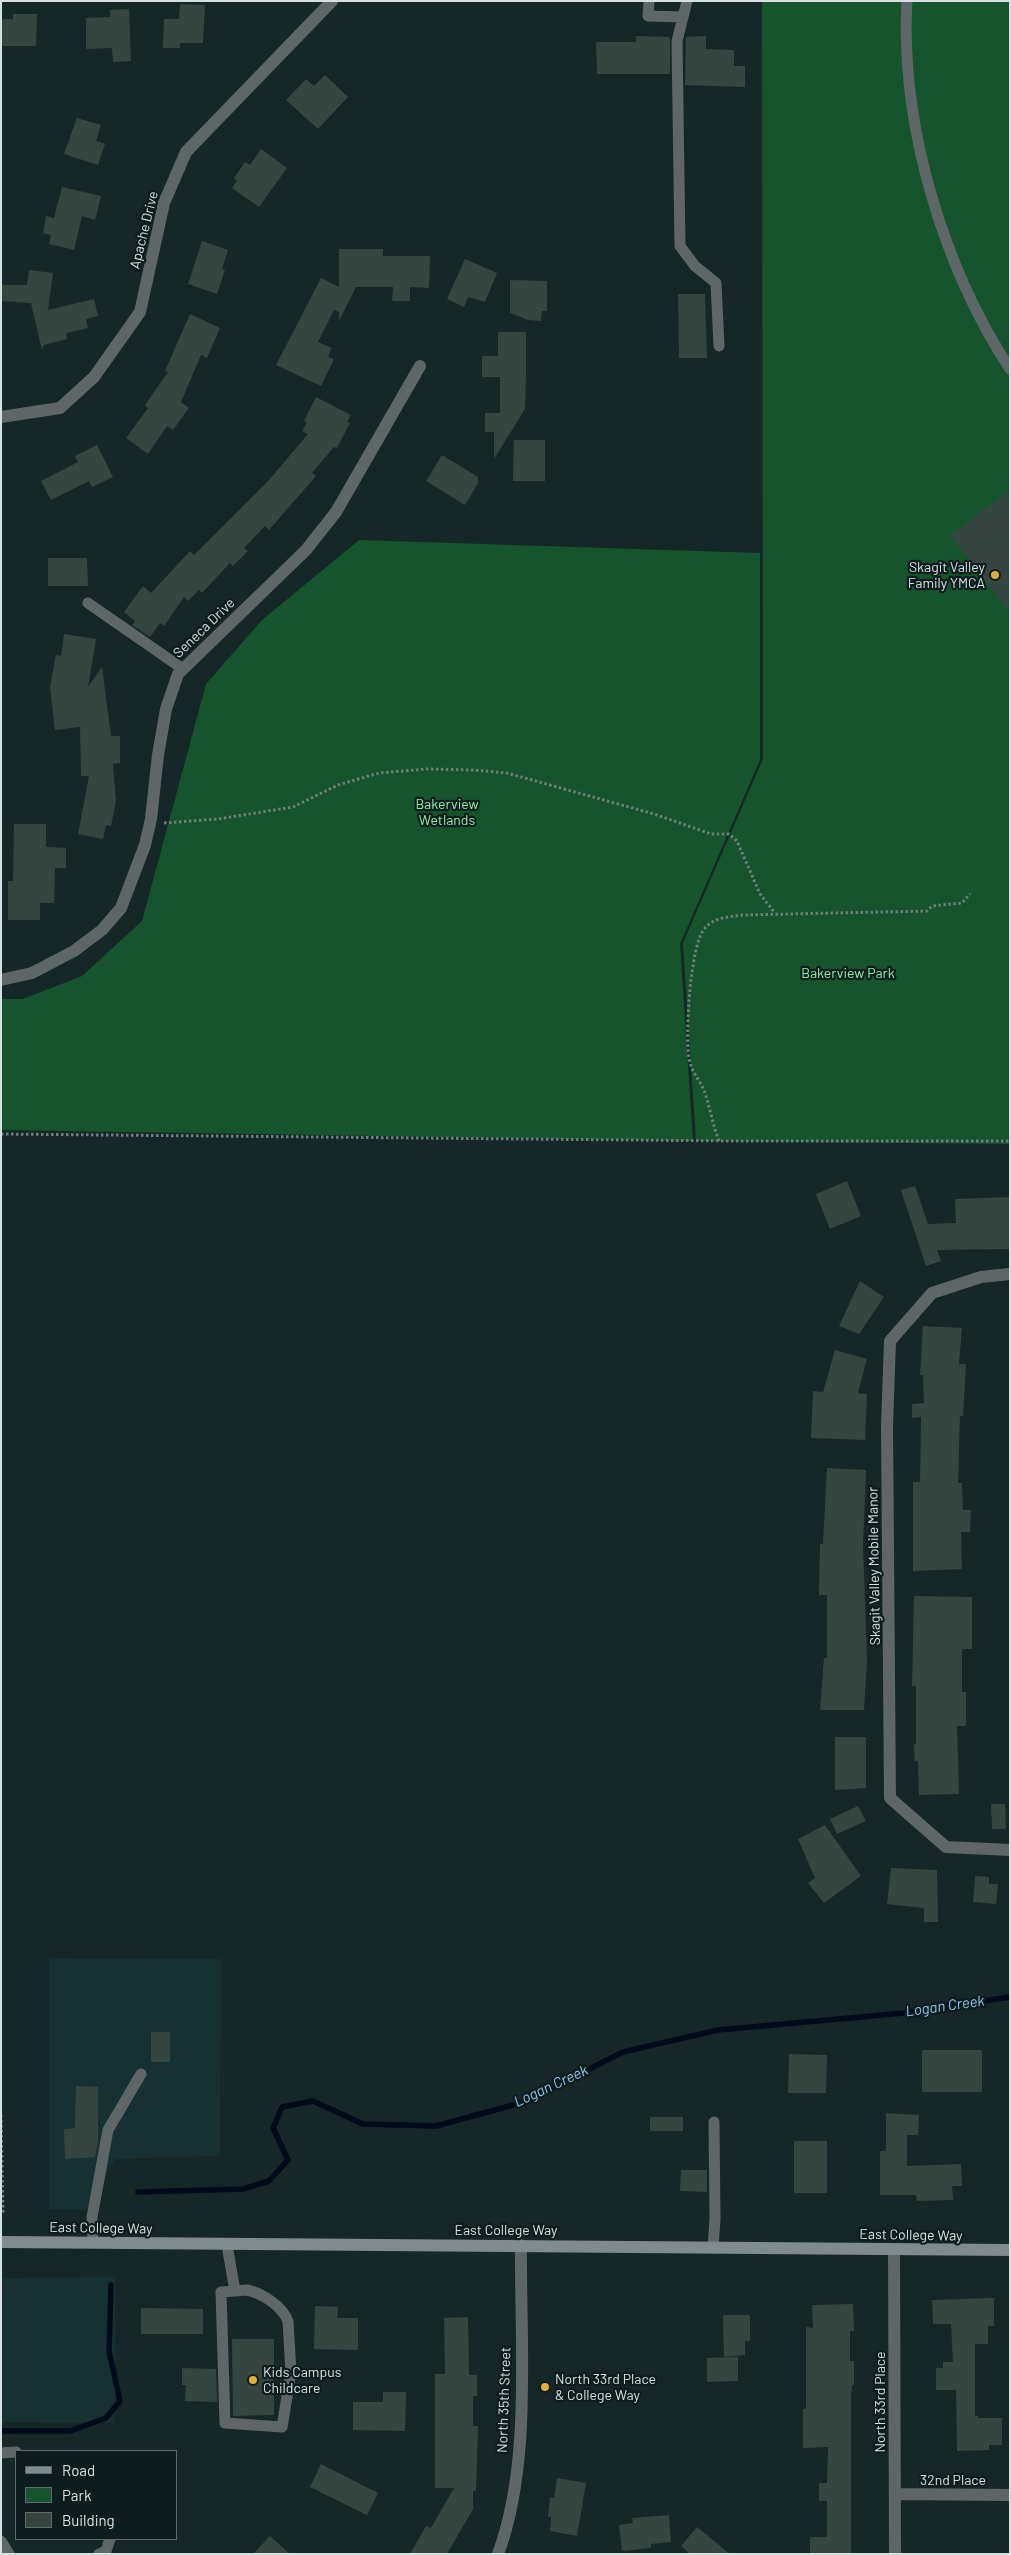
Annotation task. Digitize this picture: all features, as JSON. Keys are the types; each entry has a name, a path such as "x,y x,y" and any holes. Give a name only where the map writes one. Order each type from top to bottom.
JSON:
{"main road":[{"name":"East College Way","path":"1,2242 1010,2250"}],"street":[{"name":"Apache Drive","path":"1,417 60,408 94,377 140,312 164,203 186,152 332,1"},
{"name":"Seneca Drive","path":"1,980 32,973 74,951 102,930 121,908 145,845 151,819 158,755 166,709 178,674 306,550 336,512 420,366"},
{"name":"Skagit Valley Mobile Manor","path":"1010,1274 981,1277 932,1293 890,1341 887,1426 890,1798 946,1847 1010,1850"},
{"name":"North 35th Street","path":"498,2554 512,2506 520,2423 521,2245"},
{"name":"North 33rd Place","path":"894,2250 895,2554"},
{"name":"32nd Place","path":"895,2494 1010,2495"}],"lane":[{"path":"649,1 648,16 683,17"},
{"path":"687,1 677,41 680,246 695,266 716,283 719,346"},
{"path":"907,1 906,23 912,114 931,198 939,222 988,336 1010,370"},
{"path":"88,603 182,669"},
{"path":"93,2242 92,2217 108,2130 141,2074"},
{"path":"713,2247 715,2219 714,2122"},
{"path":"227,2245 235,2291"},
{"path":"235,2291 258,2292 285,2314 288,2321 292,2372 282,2427 225,2423 221,2292 235,2291"},
{"path":"1,2453 15,2452"},
{"path":"99,2554 106,2550 110,2540"},
{"path":"1,2541 9,2554"}],"path":[{"path":"163,823 218,818 293,807 364,776 427,769 507,773 654,814 711,834 730,834 737,841 760,894 775,913"},
{"path":"719,1141 709,1117 705,1092 690,1063 688,1043 692,970 696,945 703,929 717,918 775,913 927,911 932,906 962,903 970,894"},
{"path":"1,1134 719,1141 1010,1141"},
{"path":"1,2115 3,2215"}],"shaded area":[{"path":"49,1958 221,1959 220,2156 115,2159 87,2210 49,2209"},
{"path":"115,2277 115,2423 1,2422 1,2278"}],"green space":[{"name":"Bakerview Park","path":"762,1 1010,1 1010,1144 696,1141 683,943 763,759"},
{"name":"Bakerview Wetlands","path":"359,540 760,553 760,760 680,944 693,1141 1,1130 1,999 23,999 82,976 142,921 206,684 262,620"}],"building":[{"path":"180,4 205,5 203,43 180,43 180,48 163,48 164,19 179,19"},
{"path":"129,9 131,61 113,62 112,48 86,49 86,18 110,17 110,10"},
{"path":"13,14 37,14 36,46 1,46 1,19 13,19"},
{"path":"636,36 670,37 670,74 597,74 596,42 636,42"},
{"path":"706,36 706,49 734,50 734,66 745,66 745,87 685,85 686,37"},
{"path":"325,75 348,97 318,129 286,100 306,79 314,86"},
{"path":"77,118 101,125 96,141 105,144 98,165 64,154"},
{"path":"261,149 287,168 259,207 232,188 237,181 234,178 245,162 250,165"},
{"path":"62,187 101,196 95,220 82,216 74,250 49,244 51,235 43,233 46,216 54,218"},
{"path":"202,241 228,250 222,269 225,270 217,294 188,284"},
{"path":"339,249 383,249 383,256 430,256 429,288 410,287 410,301 392,301 393,287 356,287 339,321 339,312 334,310 318,342 332,348 328,357 334,359 321,386 276,365 321,278 339,287"},
{"path":"465,259 497,273 485,302 468,297 464,307 447,299"},
{"path":"29,270 53,273 48,310 94,299 98,316 86,319 88,328 66,333 67,339 44,345 42,350 31,303 1,301 1,285 27,285"},
{"path":"510,280 547,281 547,311 542,311 541,321 528,320 510,313"},
{"path":"678,294 705,294 707,358 679,358"},
{"path":"190,314 220,328 207,358 201,355 181,402 189,408 173,430 167,426 148,454 126,438 148,408 145,405 168,372 165,371"},
{"path":"498,332 526,332 525,409 494,459 494,432 485,432 485,413 500,413 500,377 482,377 482,356 498,356"},
{"path":"316,397 351,415 347,422 350,423 337,448 334,447 312,473 316,476 269,530 265,526 244,548 248,551 233,566 230,563 202,593 199,590 188,601 184,597 164,626 160,623 150,637 132,625 135,621 124,612 143,586 151,593 190,551 194,555 269,480 308,434 302,431 307,422 304,421"},
{"path":"514,440 545,440 545,481 513,481"},
{"path":"97,445 113,477 92,487 89,481 51,500 41,481 78,462 75,456"},
{"path":"442,455 478,477 478,483 465,505 426,481"},
{"name":"Skagit Valley Family YMCA","path":"1010,490 1010,613 950,536"},
{"path":"48,558 87,558 88,586 48,586"},
{"path":"64,634 96,639 88,687 102,667 111,736 120,736 120,763 113,764 116,801 111,826 106,825 103,839 78,834 89,776 81,776 80,727 55,730 50,687 56,655 61,656"},
{"path":"14,824 46,824 46,847 66,848 66,868 55,868 54,903 40,903 40,920 8,920 8,881 13,881"},
{"path":"847,1181 861,1216 830,1229 816,1194"},
{"path":"915,1186 928,1224 956,1223 955,1199 1010,1197 1010,1249 937,1250 941,1261 926,1266 901,1190"},
{"path":"860,1281 884,1297 859,1334 839,1326"},
{"path":"923,1326 962,1328 959,1364 966,1364 963,1416 960,1416 958,1483 962,1483 963,1510 971,1510 970,1532 961,1532 962,1569 913,1571 913,1482 920,1482 921,1417 912,1418 912,1404 924,1403 923,1375 920,1375"},
{"path":"835,1350 867,1359 858,1393 867,1394 865,1440 811,1438 813,1391 823,1392"},
{"path":"827,1468 866,1470 863,1545 867,1660 864,1710 820,1710 824,1658 827,1658 827,1595 819,1595 820,1544 823,1544"},
{"path":"914,1596 972,1597 972,1649 962,1649 962,1692 966,1692 966,1726 957,1726 959,1794 919,1795 918,1761 915,1761 914,1744 916,1744 916,1686 912,1686"},
{"path":"835,1737 866,1737 866,1788 835,1790"},
{"path":"991,1804 1005,1804 1006,1829 992,1829"},
{"path":"858,1806 866,1821 837,1834 830,1819"},
{"path":"825,1825 861,1876 824,1903 808,1883 815,1878 798,1839"},
{"path":"891,1868 937,1870 938,1922 924,1922 924,1908 887,1904"},
{"path":"975,1876 989,1877 989,1884 998,1884 996,1904 973,1902"},
{"path":"151,2032 170,2032 170,2062 151,2062"},
{"path":"922,2050 982,2050 982,2092 922,2092"},
{"path":"789,2054 827,2055 826,2093 788,2093"},
{"path":"76,2086 98,2087 98,2142 95,2157 65,2159 64,2129 75,2128"},
{"path":"886,2113 919,2115 918,2135 907,2135 907,2166 961,2164 962,2186 952,2186 953,2200 917,2201 916,2195 880,2195 880,2151 886,2151"},
{"path":"650,2117 683,2117 683,2131 650,2131"},
{"path":"794,2141 827,2141 827,2193 794,2193"},
{"path":"681,2170 707,2170 707,2192 680,2191"},
{"path":"994,2298 994,2326 988,2326 988,2344 975,2344 975,2416 978,2416 978,2418 1002,2418 1002,2445 989,2445 989,2450 957,2451 956,2390 936,2390 936,2368 943,2368 943,2362 953,2362 951,2324 933,2324 932,2300"},
{"path":"853,2304 854,2331 850,2331 850,2361 854,2361 854,2385 852,2385 851,2398 851,2554 810,2554 810,2537 827,2537 827,2501 819,2501 819,2483 827,2483 828,2447 803,2448 803,2409 806,2409 806,2327 813,2328 812,2305"},
{"path":"315,2306 338,2307 337,2318 358,2318 358,2350 314,2349"},
{"path":"141,2308 203,2309 203,2334 141,2334"},
{"path":"723,2315 750,2315 750,2341 745,2341 745,2355 724,2357"},
{"path":"468,2317 469,2375 477,2375 477,2396 473,2396 473,2426 478,2426 476,2491 473,2491 473,2509 447,2554 410,2554 426,2526 431,2528 454,2488 435,2488 435,2374 445,2374 444,2318"},
{"name":"Kids Campus Childcare","path":"232,2339 274,2339 274,2415 233,2416"},
{"path":"738,2357 738,2381 707,2382 707,2358"},
{"path":"182,2368 216,2369 217,2402 185,2401 186,2385 182,2385"},
{"path":"383,2392 406,2392 405,2431 353,2430 353,2402 383,2402"},
{"path":"321,2464 378,2493 367,2515 310,2487"},
{"path":"557,2478 586,2483 577,2536 550,2531 551,2517 548,2517 550,2497 554,2498"},
{"path":"669,2515 671,2542 651,2544 651,2548 622,2551 619,2525 633,2523 632,2518"},
{"path":"697,2527 730,2554 690,2554 681,2546"},
{"path":"270,2536 290,2554 253,2554"}],"waterway":[{"name":"Logan Creek","path":"138,2192 243,2189 269,2181 288,2160 273,2128 282,2107 313,2101 363,2124 436,2126 524,2102 623,2052 718,2030 904,2013 1010,1997"},
{"name":"Logan Creek","path":"1,2431 70,2431 106,2418 120,2401 109,2351 111,2285"}],"place":[{"name":"Skagit Valley Family YMCA","path":"995,575"},
{"name":"Kids Campus Childcare","path":"253,2380"},
{"name":"North 33rd Place & College Way","path":"545,2387"}]}
